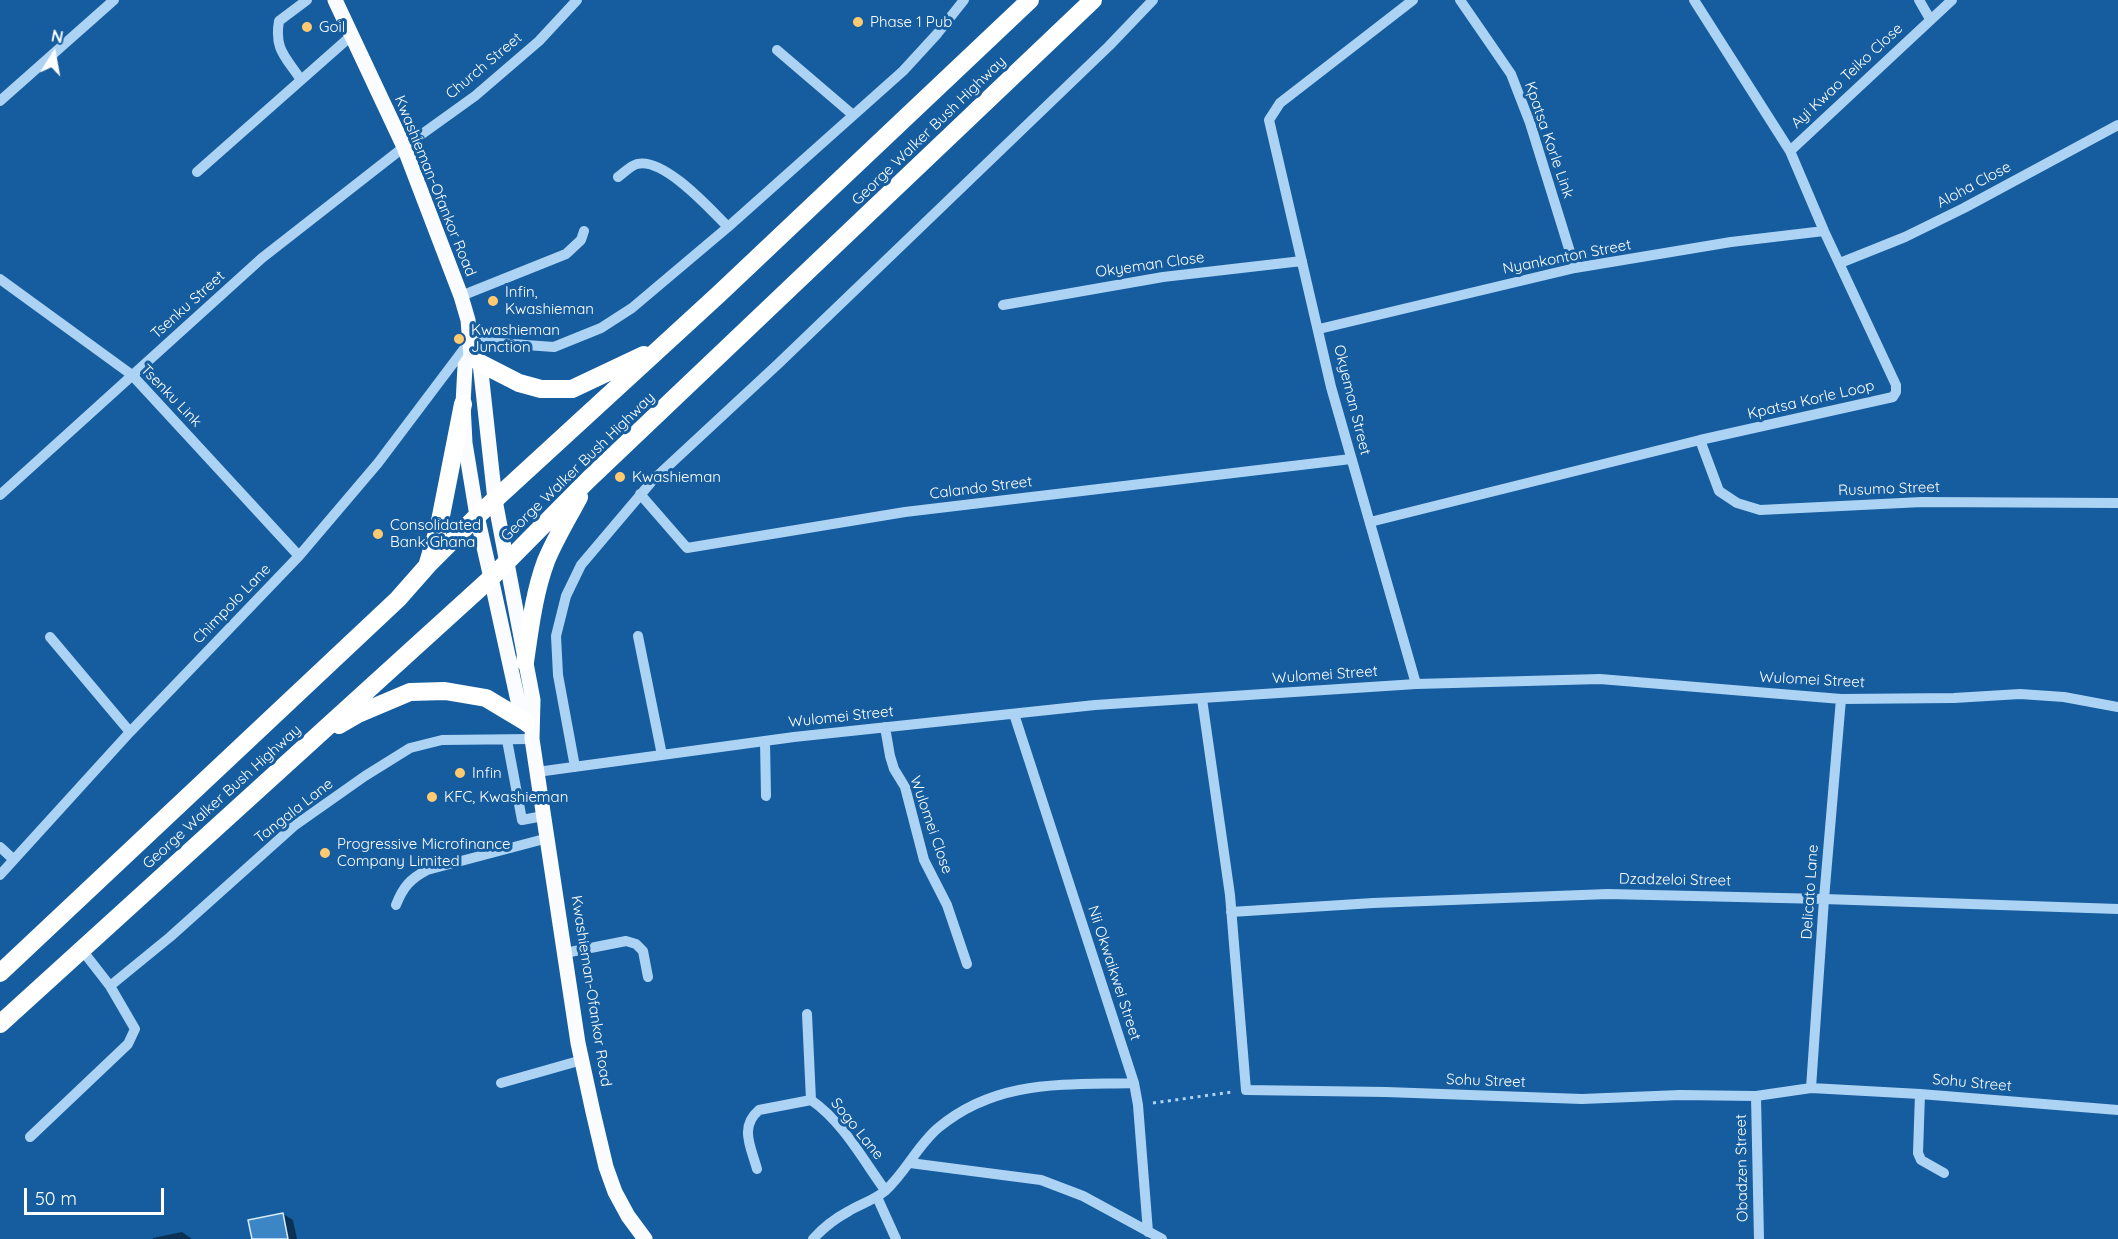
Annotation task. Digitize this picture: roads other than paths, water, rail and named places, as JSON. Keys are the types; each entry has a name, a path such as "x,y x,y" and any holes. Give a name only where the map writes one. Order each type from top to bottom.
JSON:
{"highway":[{"path":"1002,24 1021,0"},
{"name":"George Walker Bush Highway","path":"0,973 398,599 477,516 855,166 1002,24 1030,0"},
{"name":"George Walker Bush Highway","path":"0,1024 491,578 587,481 1094,0"},
{"path":"474,354 519,383 541,389 572,389 664,344"},
{"path":"428,565 439,526 463,404"},
{"path":"525,662 532,612 547,559 587,481"},
{"path":"307,744 358,714 410,692 445,691 486,698 529,731"}],"main road":[{"name":"Kwashieman-Ofankor Road","path":"335,0 404,147 468,320 495,500 533,700 529,731"},
{"name":"Kwashieman-Ofankor Road","path":"474,354 465,366 463,404 465,442 477,516 518,701 529,731 537,772 582,1060 606,1167 615,1192 628,1216 645,1239"}],"street":[{"path":"0,101 114,0"},
{"path":"301,80 278,46 277,33 279,21 307,0"},
{"name":"Church Street","path":"404,147 475,96 539,41 577,0"},
{"path":"474,354 554,347 601,328 632,308 728,227 903,71 964,0"},
{"path":"575,767 558,675 556,636 566,596 581,565 653,480 778,364 1109,46 1153,0"},
{"name":"Okyeman Street","path":"1413,0 1280,103 1269,120 1331,387 1416,684"},
{"name":"Kpatsa Korle Link","path":"1460,0 1510,74 1530,123 1575,268"},
{"name":"Kpatsa Korle Loop","path":"1370,522 1700,440 1893,397 1896,385 1824,231 1790,151 1694,0"},
{"path":"1918,0 1930,19"},
{"name":"Ayi Kwao Teiko Close","path":"1790,151 1952,0"},
{"path":"196,172 351,36"},
{"path":"777,50 853,116"},
{"name":"Aloha Close","path":"1840,263 1905,237 1964,208 2118,125"},
{"name":"Tsenku Street","path":"0,495 262,258 404,147"},
{"path":"618,177 639,163 658,168 682,182 728,227"},
{"path":"461,296 566,254 581,240 584,231"},
{"name":"Nyankonton Street","path":"1319,329 1575,268 1731,242 1824,231"},
{"name":"Okyeman Close","path":"1003,305 1163,277 1302,261"},
{"name":"Tsenku Link","path":"0,279 132,375 299,556"},
{"name":"Chimpolo Lane","path":"0,875 130,732 299,556 474,354"},
{"name":"Rusumo Street","path":"1700,440 1719,491 1737,503 1760,510 1922,501 2118,503"},
{"name":"Calando Street","path":"640,494 687,548 905,512 1352,459"},
{"path":"638,636 662,755"},
{"path":"50,637 130,732"},
{"name":"Wulomei Street","path":"537,772 765,741 1095,705 1416,684 1600,679 1841,699 1954,698 2020,694 2064,697 2118,707"},
{"path":"1202,699 1231,912"},
{"name":"Delicato Lane","path":"1811,1088 1841,699"},
{"name":"Nii Okwaikwei Street","path":"1014,714 1134,1083 1138,1105 1148,1232"},
{"name":"Wulomei Close","path":"885,727 890,756 894,769 905,787 924,860 947,905 967,964"},
{"name":"Tangala Lane","path":"110,986 170,937 294,826 365,776 410,748 442,740 507,740 529,731"},
{"path":"507,740 522,820 543,816"},
{"path":"765,741 766,796"},
{"path":"396,905 402,889 412,878 427,870 548,838"},
{"path":"0,847 13,859"},
{"name":"Dzadzeloi Street","path":"1231,912 1373,903 1608,894 2118,909"},
{"name":"Sohu Street","path":"1231,912 1246,1090 1582,1099 1680,1095 1756,1096 1811,1088 1920,1094 2118,1110"},
{"path":"564,953 626,941 636,944 643,951 648,977"},
{"path":"30,1137 128,1044 135,1029 110,986 82,950"},
{"name":"Sogo Lane","path":"807,1014 811,1100 838,1126 881,1194 896,1239"},
{"path":"501,1083 582,1060"},
{"path":"813,1239 847,1212 881,1194 899,1178 936,1130 960,1112 988,1097 1035,1086 1134,1083"},
{"path":"1920,1094 1918,1153 1921,1160 1944,1173"},
{"name":"Obadzen Street","path":"1756,1096 1759,1239"},
{"path":"757,1169 747,1124 753,1115 759,1110 811,1100"},
{"path":"910,1163 1041,1180 1083,1196 1162,1239"}],"place":[{"name":"Phase 1 Pub","path":"858,22"},
{"name":"Goil","path":"307,27"},
{"name":"Infin, Kwashieman","path":"493,301"},
{"name":"Kwashieman Junction","path":"459,339"},
{"name":"Kwashieman","path":"620,477"},
{"name":"Consolidated Bank Ghana","path":"378,534"},
{"name":"Infin","path":"460,773"},
{"name":"KFC, Kwashieman","path":"432,797"},
{"name":"Progressive Microfinance Company Limited","path":"325,853"}]}
